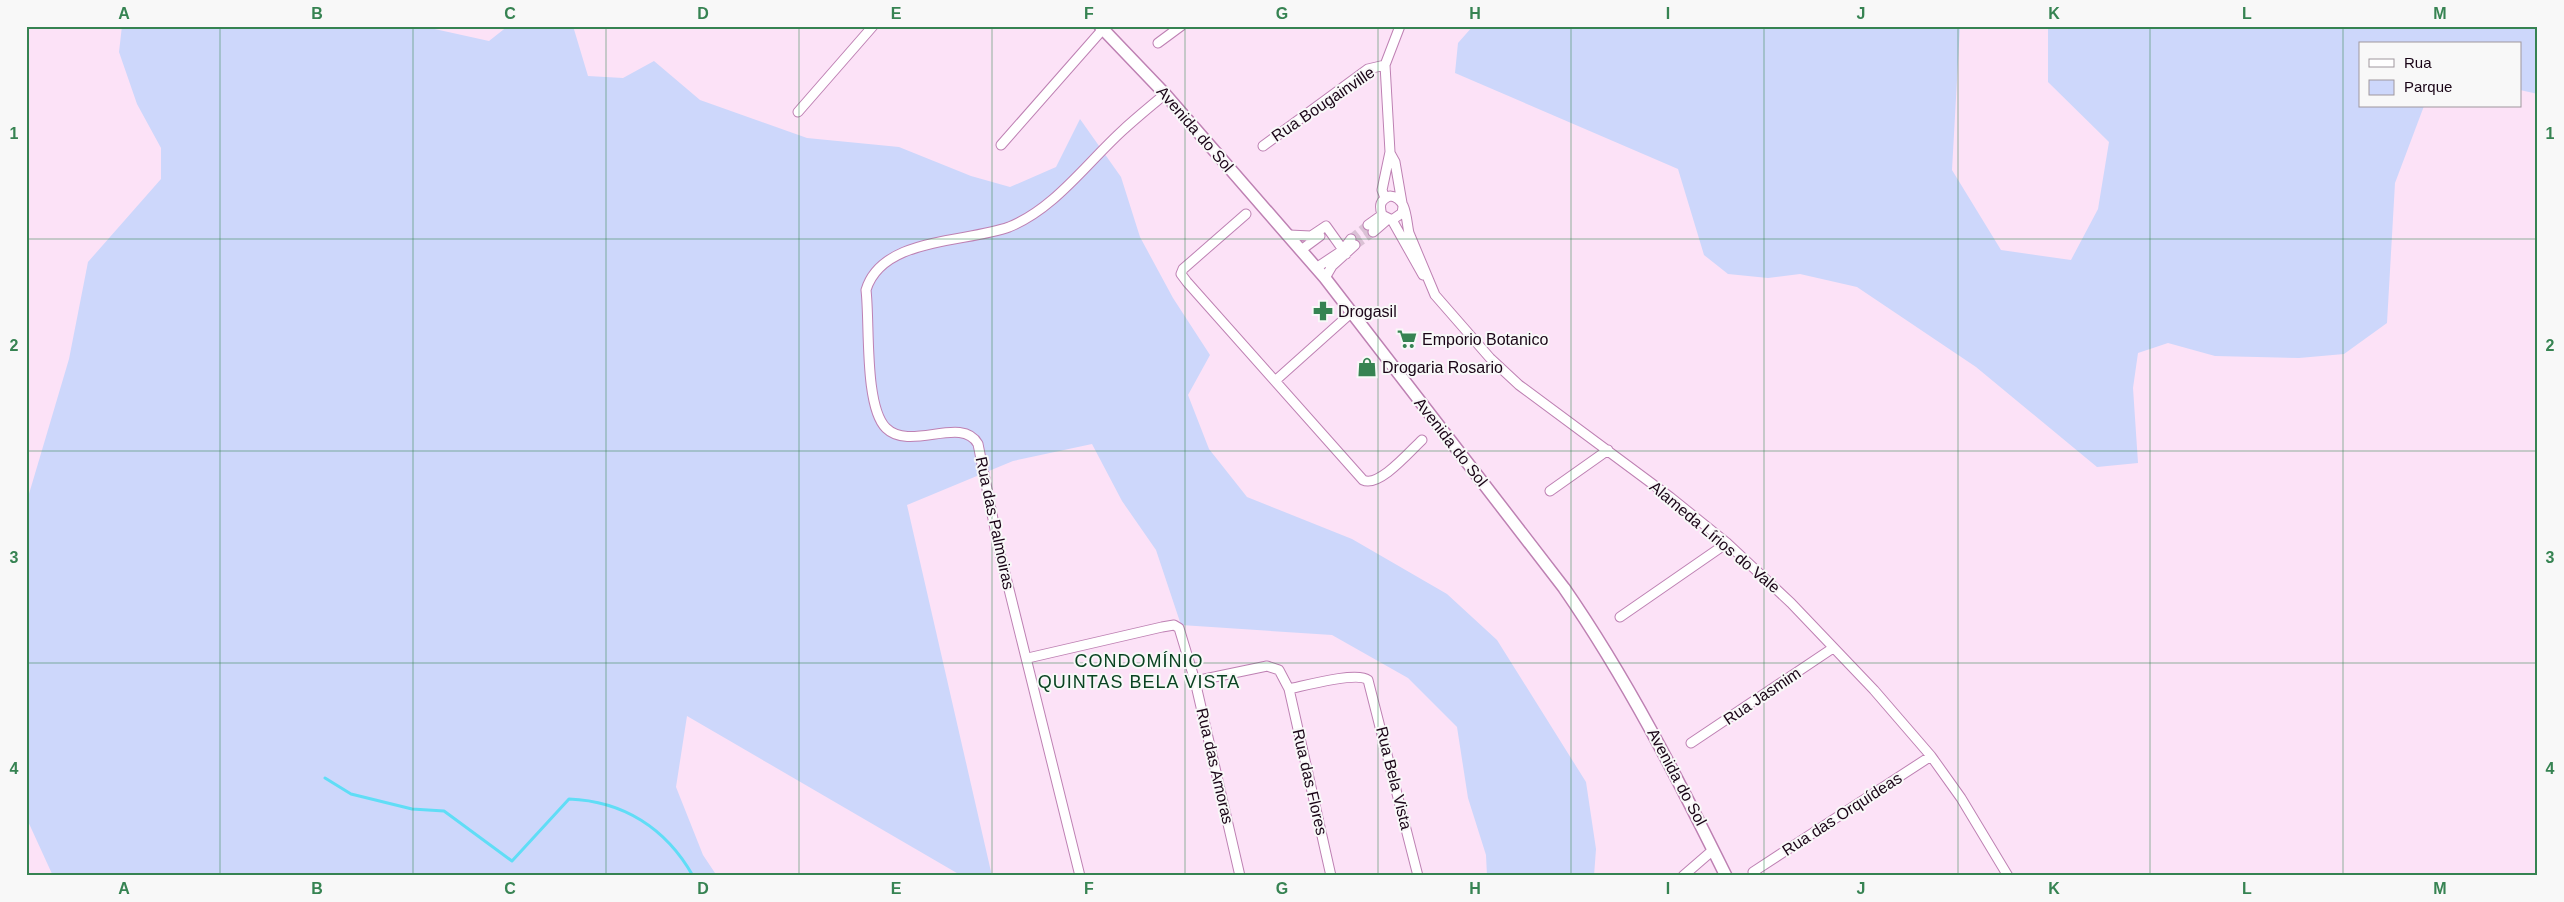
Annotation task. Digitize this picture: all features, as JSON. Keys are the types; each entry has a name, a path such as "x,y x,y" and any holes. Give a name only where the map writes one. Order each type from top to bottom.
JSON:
{"street":[{"path":"798,112 873,26"},
{"path":"1158,43 1181,26"},
{"path":"1387,218 1380,207 1385,198 1382,190 1390,152 1385,66 1400,26"},
{"path":"1001,145 1101,27"},
{"name":"Avenida do Sol","path":"1101,27 1165,94 1325,278 1548,565 1591,626 1651,729 1726,876"},
{"name":"Rua Bougainville","path":"1263,146 1368,69 1385,66"},
{"name":"Rua das Palmoiras","path":"1080,876 1028,658 999,549 984,467 974,438 970,435 952,432 899,437 887,429 878,418 871,381 866,290 869,280 883,264 908,250 991,233 1020,222 1046,204 1122,131 1165,94"},
{"name":"Alameda Lírios do Vale","path":"1390,152 1394,162 1409,233 1435,295 1490,358 1520,385 1608,450 1727,543 1791,603 1903,722 1931,756 1961,798 2008,876"},
{"path":"1370,228 1387,218 1402,213 1403,205 1395,196 1385,198"},
{"path":"1246,214 1197,256 1181,274 1274,381 1367,483 1378,480 1422,440"},
{"name":"Alameda Lírios do Vale","path":"1387,218 1416,265 1427,278"},
{"path":"1288,236 1311,236 1327,228"},
{"path":"1301,250 1327,228"},
{"path":"1327,228 1344,252"},
{"path":"1325,278 1327,271 1353,242"},
{"path":"1316,268 1344,252"},
{"path":"1274,381 1351,313"},
{"path":"1550,491 1608,450"},
{"path":"1620,617 1727,543"},
{"name":"Rua das Amoras","path":"1028,658 1162,627 1174,625 1179,628 1195,681 1240,876"},
{"name":"Rua Jasmim","path":"1691,743 1833,648"},
{"path":"1195,681 1267,666 1279,670 1289,689"},
{"name":"Rua Bela Vista","path":"1289,689 1352,677 1364,677 1368,680 1418,876"},
{"name":"Rua das Flores","path":"1289,689 1331,876"},
{"name":"Rua das Orquídeas","path":"1753,872 1931,756"},
{"path":"1684,876 1714,850"}],"green space":[{"path":"122,26 421,26 489,41 508,26 573,26 588,76 623,78 654,61 700,100 807,138 899,147 971,176 1010,187 1056,167 1080,119 1121,177 1140,237 1173,298 1210,355 1188,395 1209,449 1247,497 1352,539 1447,594 1497,640 1586,782 1596,849 1594,876 1487,876 1486,855 1468,798 1457,727 1408,678 1332,635 1181,625 1156,550 1122,501 1092,444 1013,461 907,505 992,876 962,876 687,716 676,787 703,855 717,876 53,876 26,817 26,504 69,359 88,262 161,179 161,148 137,104 119,52"},
{"path":"1473,26 1960,26 1952,170 2001,250 2071,260 2098,209 2109,142 2048,82 2048,26 2538,26 2538,94 2522,90 2522,42 2359,42 2359,108 2423,108 2395,183 2387,323 2344,354 2299,358 2215,356 2168,343 2138,353 2133,388 2138,463 2097,467 1976,367 1857,287 1800,274 1768,278 1728,274 1704,255 1678,169 1455,73 1458,43"}],"waterway":[{"path":"325,778 351,794 412,809 444,811 512,861 569,799 607,805 641,820 656,831 670,844 693,876"}],"tunnel":[{"path":"1351,239 1368,225"},
{"path":"1355,245 1373,232"}],"place":[{"name":"Drogasil","path":"1323,311"},
{"name":"Emporio Botanico","path":"1407,339"},
{"name":"Drogaria Rosario","path":"1367,367"}],"district":[{"name":"CONDOMÍNIO QUINTAS BELA VISTA","path":"1139,671"}]}
